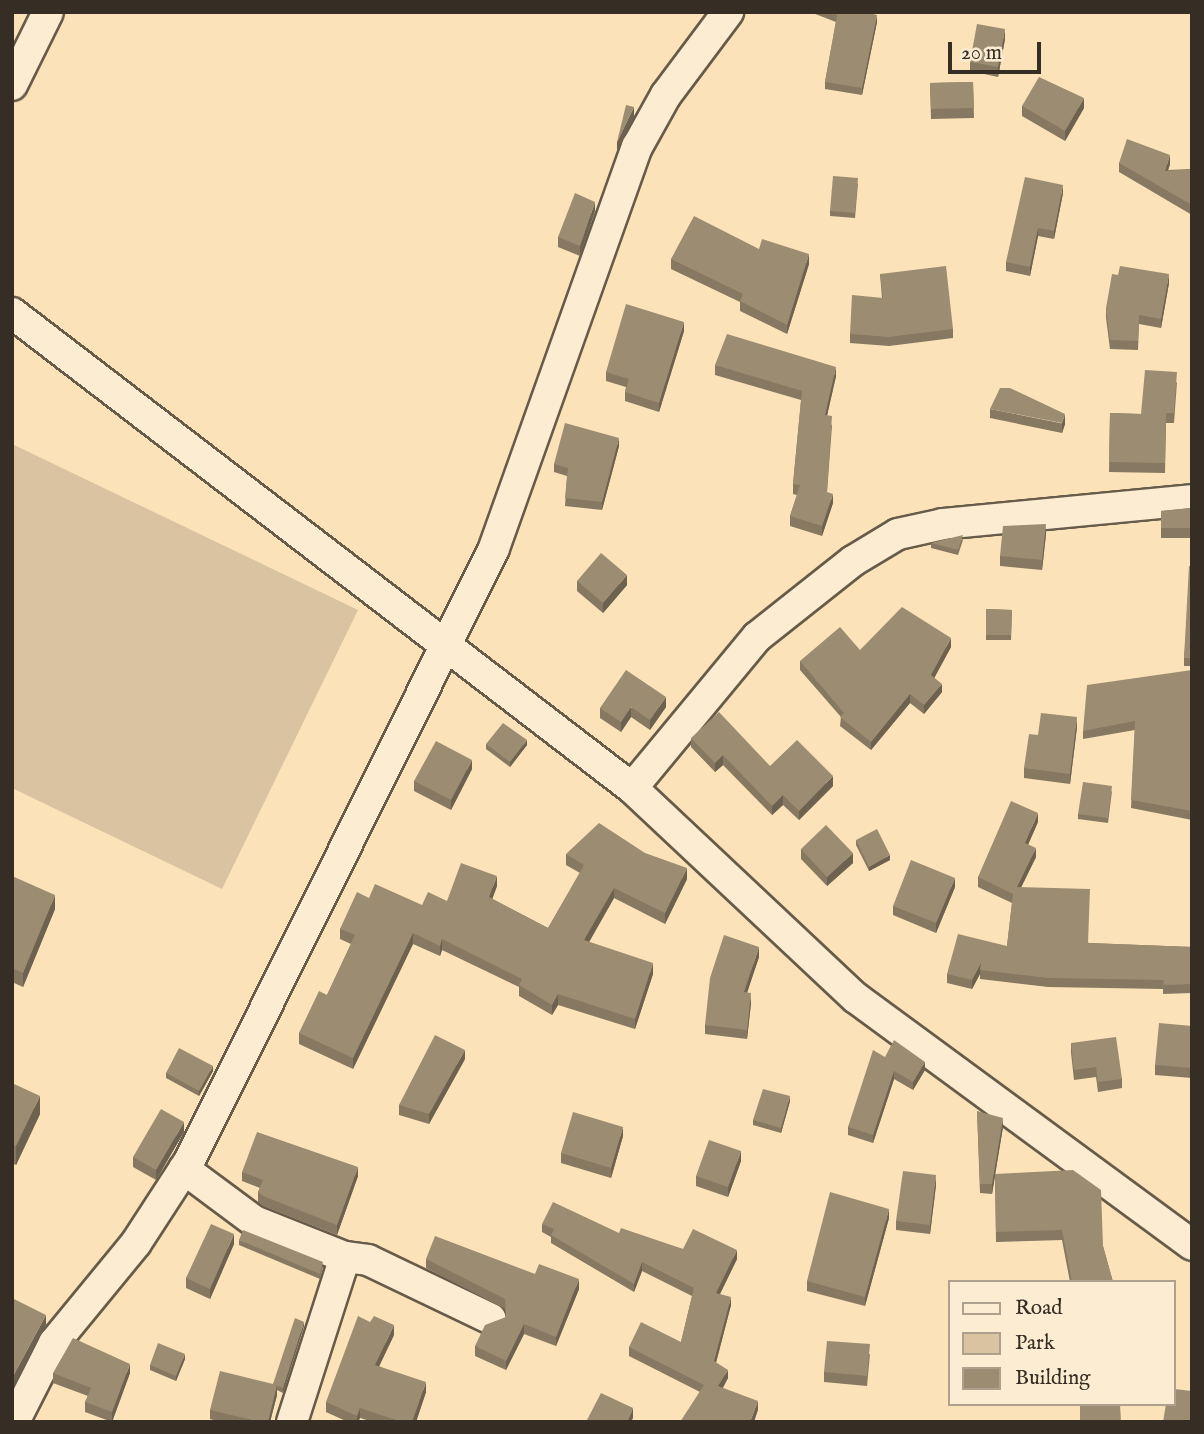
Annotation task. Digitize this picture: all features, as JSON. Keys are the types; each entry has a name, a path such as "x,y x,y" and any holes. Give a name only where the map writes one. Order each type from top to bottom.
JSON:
{"street":[{"path":"12,85 48,12"},
{"path":"14,1422 54,1343 136,1243 184,1169 448,645 494,548 622,182 666,95 729,12"},
{"path":"12,313 632,788 856,998 1192,1245"},
{"path":"632,788 757,637 853,561 898,534 943,524 1192,500"},
{"path":"184,1169 254,1221 345,1257 368,1260 491,1319"},
{"path":"292,1422 345,1257"}],"green space":[{"path":"12,444 358,610 222,889 12,788"}],"building":[{"path":"829,12 865,12 877,15 862,88 825,82 837,15"},
{"path":"977,24 1005,29 998,67 970,62"},
{"path":"1039,77 1084,98 1065,131 1022,106"},
{"path":"973,82 974,108 931,109 930,83"},
{"path":"626,105 634,107 617,142"},
{"path":"1127,139 1170,155 1165,171 1192,169 1192,205 1119,163"},
{"path":"833,176 858,178 855,213 830,211"},
{"path":"1025,177 1063,185 1054,231 1038,228 1030,267 1006,262"},
{"path":"575,193 595,202 580,246 558,237"},
{"path":"694,216 759,249 762,239 809,254 787,325 740,301 743,294 671,259"},
{"path":"946,266 953,329 889,337 850,334 852,295 883,298 880,274"},
{"path":"1120,266 1169,274 1161,319 1139,315 1138,341 1110,340 1106,308 1112,274 1118,275"},
{"path":"626,304 684,322 659,403 625,392 629,379 606,372"},
{"path":"727,334 836,367 825,415 832,416 827,492 833,494 822,526 790,516 800,485 793,484 802,391 715,365"},
{"path":"1145,370 1177,372 1174,413 1166,413 1165,463 1109,462 1110,413 1141,414"},
{"path":"1000,388 1010,388 1065,414 1062,423 990,409"},
{"path":"565,423 619,438 602,502 565,498 568,468 554,464"},
{"path":"1191,508 1191,528 1161,528 1161,511"},
{"path":"1046,524 1042,560 1000,556 1003,526"},
{"path":"963,535 958,550 931,543"},
{"path":"601,553 627,575 603,603 577,581"},
{"path":"1189,566 1192,566 1192,658 1184,658"},
{"path":"902,607 951,638 931,675 942,684 924,705 910,694 871,742 840,717 844,713 800,661 840,627 860,650"},
{"path":"986,609 1012,610 1011,635 986,635"},
{"path":"626,670 666,697 650,720 631,707 621,722 600,708"},
{"path":"1192,670 1192,811 1131,800 1135,721 1083,731 1087,685"},
{"path":"719,712 770,766 797,740 833,776 799,811 783,795 772,806 723,755 715,763 691,738"},
{"path":"1041,713 1077,717 1070,774 1024,768 1029,734 1038,735"},
{"path":"503,723 527,740 510,762 486,744"},
{"path":"436,741 472,760 451,800 414,781"},
{"path":"1083,782 1112,786 1108,818 1078,814"},
{"path":"1011,801 1038,813 1025,843 1036,848 1017,887 1090,889 1088,943 1192,947 1192,984 1163,985 1164,980 1048,978 980,970 981,963 972,980 947,974 958,934 1007,946 1013,894 978,877"},
{"path":"599,823 645,853 687,868 665,913 614,888 584,940 653,963 635,1019 558,994 552,1005 519,985 522,979 442,939 440,946 413,933 353,1058 299,1033 319,991 327,995 355,935 340,929 357,892 369,898 375,884 422,905 428,892 447,901 461,863 497,876 489,897 548,928 584,865 566,854"},
{"path":"826,825 853,853 827,877 801,849"},
{"path":"877,829 890,855 869,867 856,840"},
{"path":"911,860 955,878 936,923 893,906"},
{"path":"12,876 55,895 23,973 12,968"},
{"path":"724,935 759,947 744,992 751,993 747,1030 705,1025 710,978"},
{"path":"1159,1023 1192,1026 1192,1068 1155,1065"},
{"path":"435,1035 465,1050 429,1114 399,1105"},
{"path":"1116,1037 1122,1079 1098,1082 1096,1067 1074,1070 1071,1043"},
{"path":"894,1040 925,1062 913,1082 894,1071 873,1135 848,1127 873,1050 885,1057"},
{"path":"179,1048 213,1066 199,1091 166,1073"},
{"path":"12,1083 40,1096 16,1146 12,1145"},
{"path":"763,1089 790,1096 781,1128 753,1120"},
{"path":"161,1109 184,1122 156,1170 133,1157"},
{"path":"977,1111 1003,1118 992,1184 980,1184"},
{"path":"573,1112 623,1127 611,1168 561,1153"},
{"path":"257,1132 358,1167 337,1225 258,1192 263,1180 242,1172"},
{"path":"709,1140 741,1151 728,1187 696,1176"},
{"path":"1073,1170 1101,1190 1103,1246 1112,1280 1072,1280 1062,1230 996,1232 995,1174"},
{"path":"903,1171 936,1175 930,1225 896,1221"},
{"path":"830,1192 889,1209 865,1297 807,1281"},
{"path":"553,1202 619,1233 621,1228 683,1249 693,1229 737,1250 716,1293 731,1297 714,1361 728,1370 718,1386 758,1401 750,1422 680,1422 704,1385 629,1347 641,1322 681,1342 694,1288 642,1262 634,1284 551,1235 554,1229 542,1224"},
{"path":"211,1224 234,1234 210,1289 186,1278"},
{"path":"243,1230 323,1262 320,1274 239,1240"},
{"path":"435,1236 535,1274 539,1264 579,1279 556,1337 524,1324 506,1361 475,1346 485,1325 506,1317 505,1299 426,1259"},
{"path":"12,1298 46,1315 12,1378"},
{"path":"358,1316 370,1322 374,1316 394,1325 375,1365 426,1382 412,1422 402,1422 360,1408 357,1416 326,1402"},
{"path":"295,1318 304,1322 283,1388 273,1384"},
{"path":"73,1338 130,1364 112,1412 85,1402 91,1388 53,1373"},
{"path":"827,1341 870,1344 867,1376 824,1372"},
{"path":"158,1343 185,1354 176,1376 150,1365"},
{"path":"220,1371 277,1385 268,1422 210,1410"},
{"path":"1176,1389 1192,1391 1192,1422 1163,1422 1166,1406 1176,1406"},
{"path":"601,1393 633,1408 627,1422 587,1420"},
{"path":"1080,1406 1120,1406 1121,1422 1080,1422"}]}
